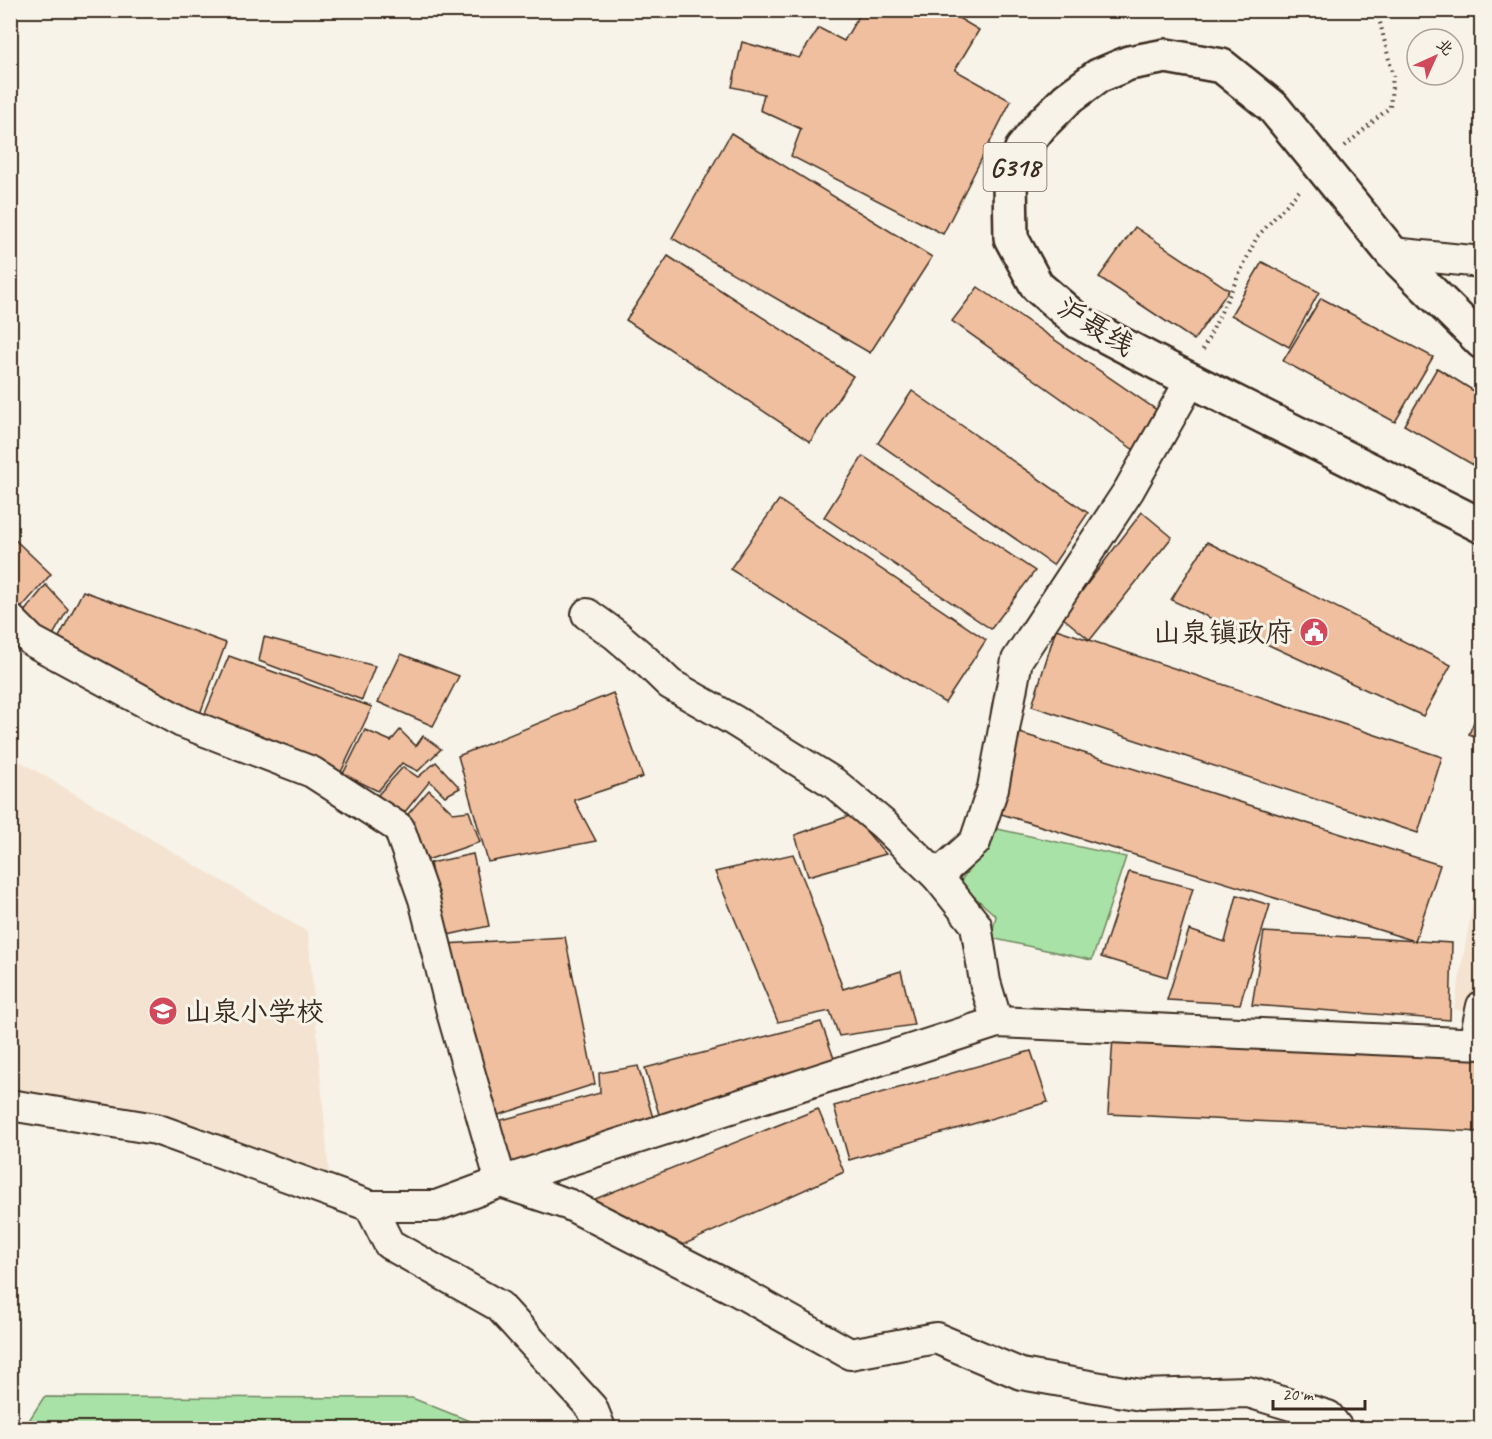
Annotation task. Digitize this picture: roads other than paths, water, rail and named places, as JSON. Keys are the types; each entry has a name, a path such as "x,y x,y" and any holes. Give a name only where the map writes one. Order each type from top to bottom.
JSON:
{"highway":[{"name":"沪聂线","path":"1482,342 1392,253 1273,107 1222,66 1166,56 1129,63 1098,76 1067,99 1041,125 1022,149 1010,180 1011,238 1037,286 1079,322 1482,526"}],"street":[{"path":"1392,253 1482,262"},
{"path":"937,876 975,842 993,788 1017,660 1129,490 1191,380"},
{"path":"587,614 616,635 670,684 834,783 883,824 937,876 976,925 984,982 997,1022"},
{"path":"10,619 32,641 182,722 312,772 399,828 424,899 452,1012 501,1182"},
{"path":"10,1105 156,1128 370,1206 436,1206 501,1182 997,1022 1478,1044 1482,1006"},
{"path":"501,1182 570,1205 736,1290 850,1354 936,1338 1021,1374 1141,1395 1248,1392 1328,1416 1337,1428"},
{"path":"370,1206 388,1244 499,1306 592,1408 600,1428"}],"place":[{"name":"山泉镇政府","path":"1314,632"},
{"name":"山泉小学校","path":"163,1011"}]}
